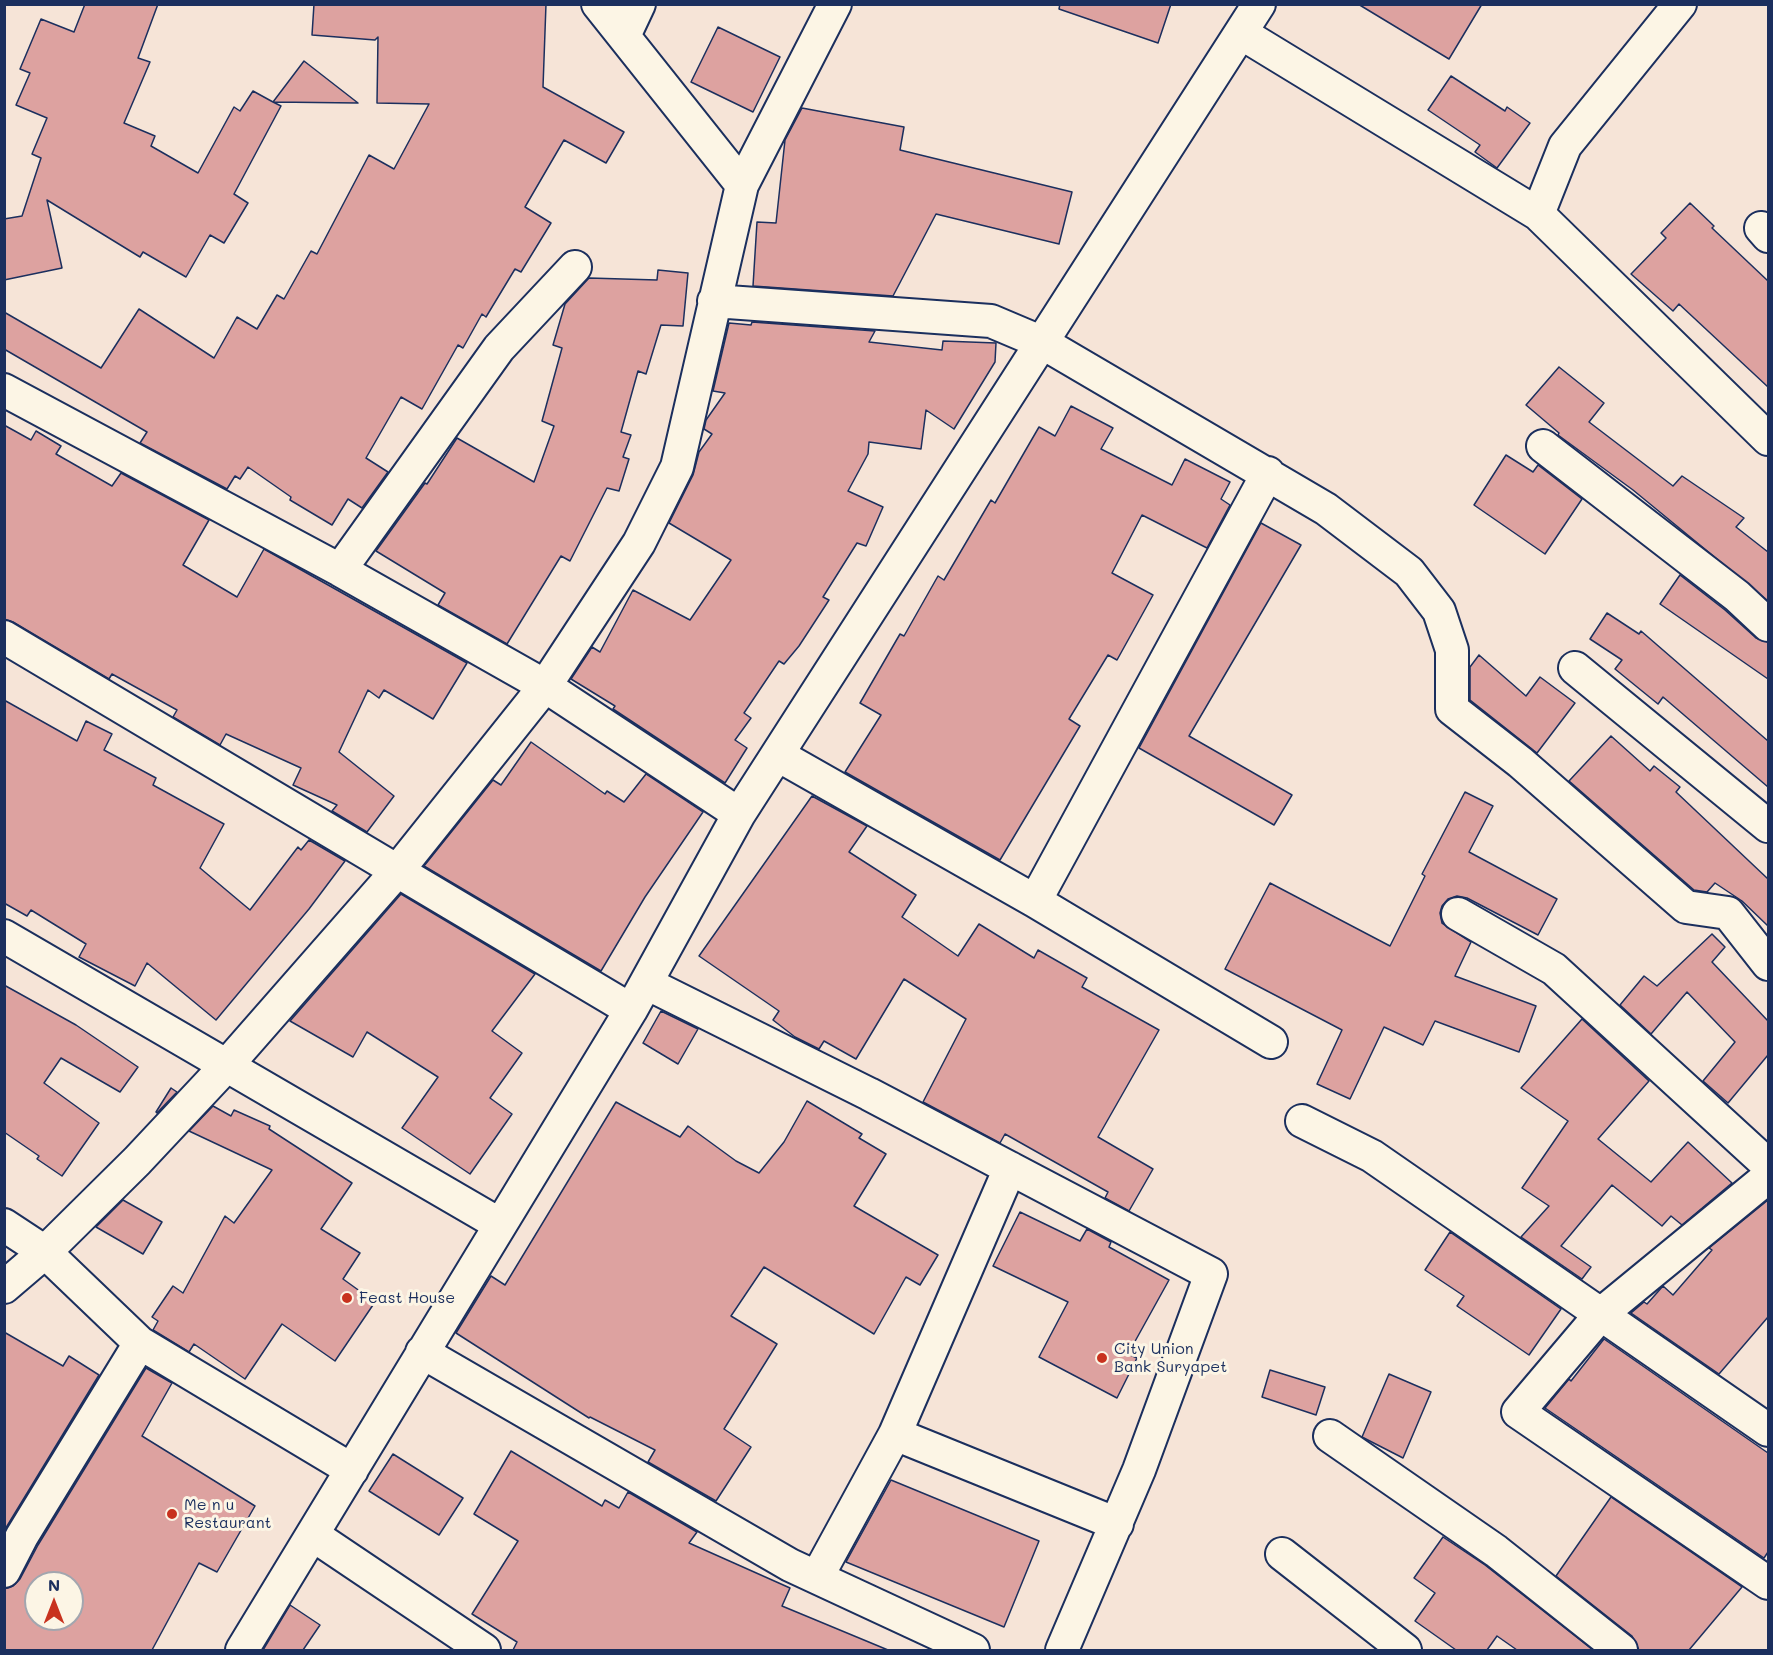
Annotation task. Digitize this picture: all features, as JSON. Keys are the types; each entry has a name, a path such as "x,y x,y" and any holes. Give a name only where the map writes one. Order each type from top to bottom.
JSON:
{"street":[{"path":"598,4 742,185"},
{"path":"624,36 639,4"},
{"path":"4,1287 45,1252 137,1161 227,1065 398,870 545,686 639,543 677,467 742,185 835,4"},
{"path":"242,1650 631,1010 739,814 1259,4"},
{"path":"1538,214 1565,146 1680,4"},
{"path":"1241,33 1538,214 1582,254 1768,439"},
{"path":"340,570 500,348 575,267"},
{"path":"714,301 991,321 1043,343 1326,509 1409,572 1439,611 1452,650 1452,709 1520,762 1686,907 1728,913 1768,963"},
{"path":"4,390 340,570 545,686 739,814"},
{"path":"1543,447 1737,596 1768,625"},
{"path":"1035,901 1268,473"},
{"path":"4,637 631,1010"},
{"path":"1575,668 1768,826"},
{"path":"778,755 1035,901 1271,1042"},
{"path":"1458,914 1554,969 1768,1165"},
{"path":"4,936 499,1224"},
{"path":"646,983 869,1094 1211,1274 1117,1524 1062,1650"},
{"path":"1302,1121 1372,1156 1768,1430"},
{"path":"817,1577 895,1434 1010,1168"},
{"path":"1768,1177 1601,1314 1518,1412 1768,1583"},
{"path":"4,1225 45,1252 140,1343 352,1470"},
{"path":"4,1571 22,1536 140,1343"},
{"path":"422,1352 790,1565 973,1650"},
{"path":"895,1434 1117,1524"},
{"path":"1330,1436 1496,1551 1621,1650"},
{"path":"313,1535 484,1650"},
{"path":"1282,1554 1405,1650"}],"building":[{"path":"85,4 158,4 138,58 150,62 124,123 155,136 151,146 198,173 234,107 240,111 253,91 281,106 234,194 248,203 224,243 210,235 186,277 143,252 140,257 47,200 62,268 4,280 4,219 22,216 41,158 32,154 47,118 16,105 30,73 20,69 41,19 74,32"},
{"path":"314,4 546,4 543,87 624,132 606,163 564,140 525,207 551,223 521,272 515,269 486,317 482,314 463,348 458,345 422,409 401,397 366,458 388,472 362,508 348,499 332,525 290,500 291,497 248,467 240,479 235,476 227,489 140,443 147,432 4,349 4,312 101,368 139,309 214,358 237,317 257,329 277,295 284,299 311,251 317,254 369,155 394,169 429,104 377,103 378,37 375,40 312,35"},
{"path":"1060,4 1171,4 1158,43 1059,9"},
{"path":"1358,4 1482,4 1449,59"},
{"path":"718,27 780,57 753,112 691,82"},
{"path":"304,61 358,103 273,102"},
{"path":"1451,76 1505,111 1507,107 1530,123 1497,168 1475,152 1480,145 1428,110"},
{"path":"802,108 904,127 900,150 1072,192 1059,244 936,214 893,296 753,286 757,222 776,223 785,140"},
{"path":"1690,203 1714,226 1712,228 1768,281 1768,387 1679,304 1673,311 1631,274 1666,238 1661,233"},
{"path":"658,270 688,273 683,326 661,325 646,374 638,371 621,432 631,435 623,457 629,459 619,491 607,488 570,561 561,556 507,644 438,605 445,593 376,551 425,483 427,484 457,438 534,482 554,426 542,421 562,348 553,345 565,304 589,278 657,280"},
{"path":"752,322 875,331 869,342 942,350 943,341 996,343 995,362 954,429 926,410 921,449 869,442 868,454 848,491 883,507 866,546 857,543 823,597 829,600 799,646 784,664 779,661 744,713 751,718 735,740 747,748 725,783 613,709 615,706 571,679 592,647 600,652 633,590 690,620 731,560 669,523 693,475 699,452 712,434 704,429 706,420 725,393 713,391 729,323 751,325"},
{"path":"1559,367 1604,403 1589,422 1673,486 1682,476 1744,518 1736,527 1768,552 1768,601 1633,490 1558,435 1559,433 1526,405"},
{"path":"1071,406 1113,428 1101,449 1172,485 1185,459 1230,482 1221,499 1230,505 1207,548 1142,515 1112,573 1153,595 1117,660 1108,655 1069,719 1080,726 1000,860 845,772 881,715 860,703 900,634 904,636 938,576 944,580 991,500 995,503 1039,427 1055,436"},
{"path":"4,425 31,440 36,431 61,446 56,454 112,486 121,473 209,520 183,565 237,597 264,549 467,663 433,719 384,690 379,698 368,690 339,752 394,796 367,832 332,811 337,805 293,785 301,768 226,734 220,745 173,717 177,710 112,674 109,679 13,622 4,619"},
{"path":"1506,455 1533,472 1538,465 1582,499 1545,554 1474,505"},
{"path":"1261,523 1301,545 1189,736 1292,795 1274,825 1139,748"},
{"path":"1680,575 1756,638 1768,642 1768,679 1660,604"},
{"path":"1607,613 1639,634 1641,631 1768,741 1768,787 1663,697 1658,704 1615,669 1622,660 1590,639"},
{"path":"1479,655 1526,696 1540,677 1575,703 1537,753 1470,700 1470,667"},
{"path":"4,700 77,741 86,721 112,734 104,750 156,778 153,785 224,824 200,868 250,910 298,847 301,850 309,840 345,861 309,909 216,1020 147,963 135,986 79,957 86,944 31,910 27,916 4,903"},
{"path":"1611,736 1650,771 1654,766 1680,787 1676,792 1768,879 1768,926 1742,901 1715,883 1707,892 1694,890 1569,781"},
{"path":"531,742 605,794 607,791 624,802 646,774 703,812 645,897 601,971 424,866 493,780 501,785"},
{"path":"1465,792 1493,806 1469,852 1557,899 1538,935 1467,898 1457,896 1448,899 1440,913 1442,923 1471,942 1455,976 1536,1006 1519,1052 1435,1021 1423,1045 1384,1027 1350,1099 1317,1084 1342,1030 1225,969 1270,883 1390,946 1425,876 1422,874"},
{"path":"812,796 867,826 849,852 916,895 902,917 958,956 979,924 1034,958 1038,950 1087,978 1082,987 1159,1030 1098,1137 1153,1169 1129,1211 1105,1198 1108,1192 1005,1134 1000,1143 923,1102 966,1019 904,979 856,1059 824,1041 819,1049 795,1037 773,1020 779,1011 699,956"},
{"path":"401,894 535,974 492,1031 522,1053 490,1098 512,1114 470,1174 402,1128 438,1077 367,1032 353,1057 290,1021"},
{"path":"1712,934 1725,947 1712,962 1768,1021 1768,1055 1728,1103 1703,1081 1735,1042 1687,992 1651,1034 1620,1005 1644,976 1657,986"},
{"path":"4,985 76,1025 138,1067 120,1092 61,1058 44,1083 99,1123 62,1176 37,1159 39,1156 4,1132"},
{"path":"661,1011 698,1029 678,1064 643,1043"},
{"path":"1582,1019 1649,1081 1598,1139 1651,1182 1688,1142 1732,1183 1682,1225 1671,1216 1662,1226 1612,1185 1561,1246 1591,1267 1582,1279 1521,1237 1549,1206 1522,1188 1568,1121 1521,1088"},
{"path":"171,1088 177,1092 157,1113 156,1112"},
{"path":"807,1101 862,1134 859,1138 886,1154 854,1206 938,1255 920,1285 906,1277 874,1334 764,1267 731,1316 777,1344 724,1429 751,1447 716,1501 648,1462 655,1450 589,1418 456,1333 491,1276 505,1285 616,1102 680,1137 688,1126 736,1161 759,1173 784,1142"},
{"path":"213,1106 231,1116 234,1110 270,1126 269,1129 352,1183 321,1229 360,1253 343,1279 375,1302 335,1361 282,1324 245,1379 194,1344 189,1352 153,1330 158,1321 152,1317 173,1286 183,1293 225,1216 234,1223 272,1170 189,1131"},
{"path":"123,1200 162,1222 143,1254 96,1227"},
{"path":"1768,1200 1768,1317 1719,1374 1631,1313 1644,1302 1647,1304 1663,1286 1673,1295 1712,1250 1709,1248"},
{"path":"1020,1212 1080,1241 1087,1229 1111,1242 1109,1247 1169,1280 1128,1354 1137,1358 1117,1398 1039,1357 1068,1302 993,1266"},
{"path":"1450,1232 1561,1309 1529,1355 1457,1306 1464,1296 1425,1270"},
{"path":"4,1332 63,1366 69,1356 99,1375 4,1531"},
{"path":"1604,1339 1768,1453 1768,1552 1764,1558 1545,1408 1569,1379 1571,1381"},
{"path":"146,1368 172,1383 142,1436 255,1506 217,1572 199,1563 152,1650 4,1650 4,1589 13,1586 24,1571 24,1631 84,1631 84,1571 24,1571"},
{"path":"1270,1370 1325,1387 1316,1415 1262,1397"},
{"path":"1389,1374 1431,1392 1403,1458 1362,1437"},
{"path":"511,1451 602,1506 605,1500 619,1508 628,1492 697,1532 689,1543 790,1588 782,1606 888,1650 513,1650 517,1642 472,1614 518,1541 474,1514"},
{"path":"393,1454 463,1498 439,1535 369,1491"},
{"path":"891,1480 1039,1541 1004,1627 846,1562"},
{"path":"1611,1497 1742,1587 1689,1650 1639,1650 1632,1636 1556,1576"},
{"path":"1443,1537 1485,1565 1593,1650 1517,1650 1497,1636 1487,1650 1456,1650 1415,1621 1435,1593 1414,1578"},
{"path":"290,1605 320,1625 303,1650 263,1650"}],"place":[{"name":"Feast House","path":"347,1298"},
{"name":"City Union Bank Suryapet","path":"1102,1358"},
{"name":"Me n u Restaurant","path":"172,1514"}]}
